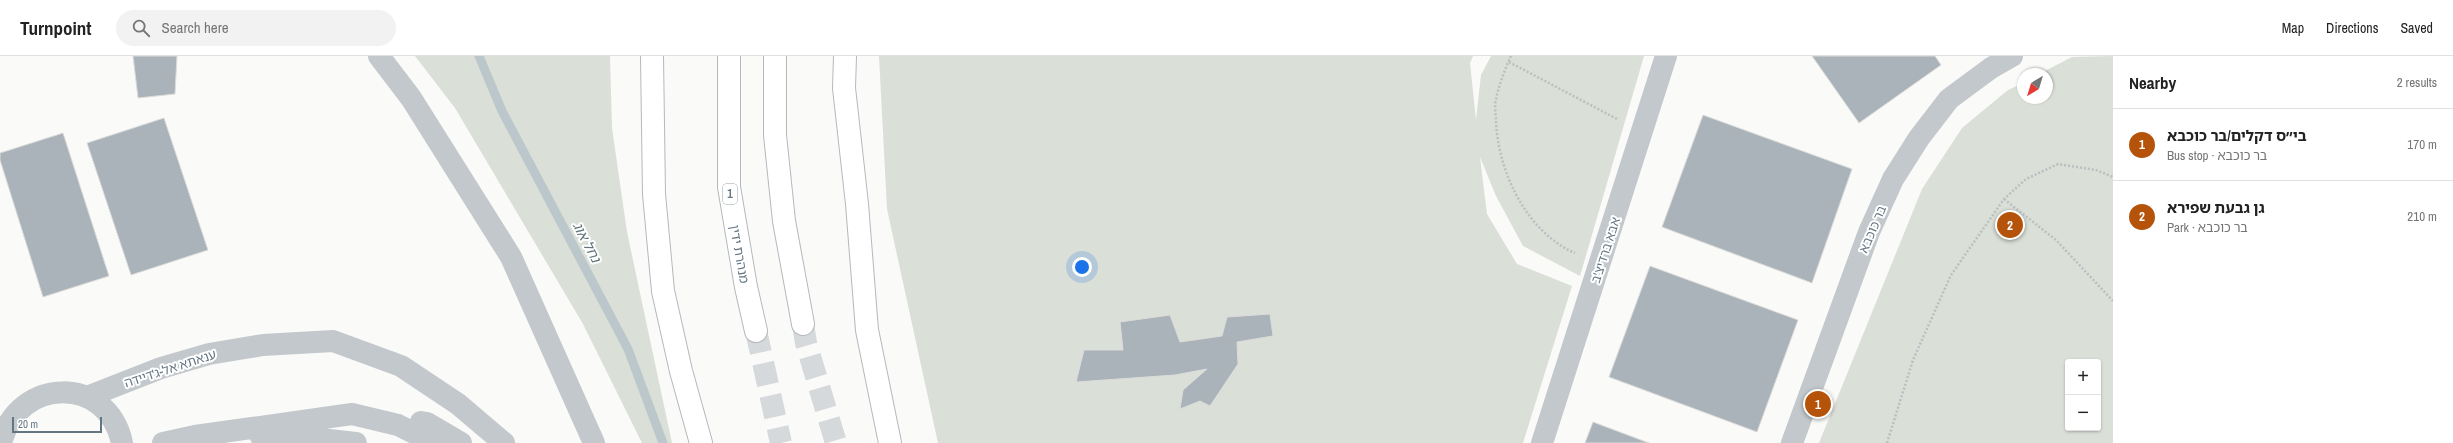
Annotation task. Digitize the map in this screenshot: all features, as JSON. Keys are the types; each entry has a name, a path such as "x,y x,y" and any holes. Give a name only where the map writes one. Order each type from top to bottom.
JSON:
{"highway":[{"path":"652,56 654,194 663,292 681,371 701,443"},
{"name":"מנהרת ידין","path":"729,56 729,187 756,330"},
{"path":"774,56 775,135 784,221 803,324"},
{"path":"845,56 844,88 857,204 867,330 890,443"}],"street":[{"path":"379,56 411,98 512,257 594,443"},
{"name":"אבא ברדיצ'ב","path":"1542,443 1643,132 1666,56"},
{"name":"בר כוכבא","path":"1792,443 1869,232 1893,179 1919,138 1950,99 1991,68 2012,56"},
{"name":"ענאתא אל-ג'דיידה","path":"87,397 161,368 209,354 263,345 333,342 401,366 458,404 502,439"},
{"path":"1,443 6,428 13,416 35,398 57,392 87,397 101,406 112,418 120,433 122,443"},
{"path":"352,414 398,425 434,443"},
{"path":"163,443 195,436 352,414 427,423 461,443"},
{"path":"195,436 311,438 356,443"}],"path":[{"path":"1511,56 1495,100 1496,136 1507,178 1523,208 1548,233 1569,250 1600,263"},
{"path":"1508,61 1643,132"},
{"path":"1887,443 1913,360 1951,275 2004,199 2026,179 2058,164 2096,170 2113,177"},
{"path":"2004,199 2056,240 2113,301"}],"shaded area":[{"path":"415,56 610,56 612,128 627,232 672,443 642,443 583,324 455,108"},
{"path":"879,56 1473,56 1470,63 1476,120 1481,75 1491,56 1644,56 1580,276 1523,246 1496,196 1480,157 1487,214 1517,264 1572,286 1523,443 938,443 887,209"},
{"path":"2113,56 2113,443 1819,443 1922,189 1962,128 2008,90 2017,86 2017,104 2053,104 2053,68 2051,68 2072,57"}],"building":[{"path":"133,56 177,56 175,94 138,98"},
{"path":"1812,56 1935,56 1941,65 1859,123"},
{"path":"1703,115 1852,169 1812,283 1662,227"},
{"path":"164,118 208,250 131,275 87,143"},
{"path":"63,133 109,276 43,297 0,160 0,153"},
{"path":"1650,266 1798,320 1757,432 1609,377"},
{"path":"1270,314 1273,336 1237,342 1238,364 1210,406 1200,401 1180,409 1183,390 1207,369 1175,375 1076,382 1084,350 1123,350 1120,322 1170,315 1180,342 1222,336 1227,317"},
{"path":"1593,422 1649,443 1585,443"}],"waterway":[{"name":"נחל אוג","path":"479,56 502,111 628,349 663,443"}],"tunnel":[{"path":"803,324 806,343 836,443"},
{"path":"756,331 781,443"}],"place":[{"name":"גן גבעת שפירא","path":"2010,225"},
{"name":"בי״ס דקלים/בר כוכבא","path":"1818,404"}]}
